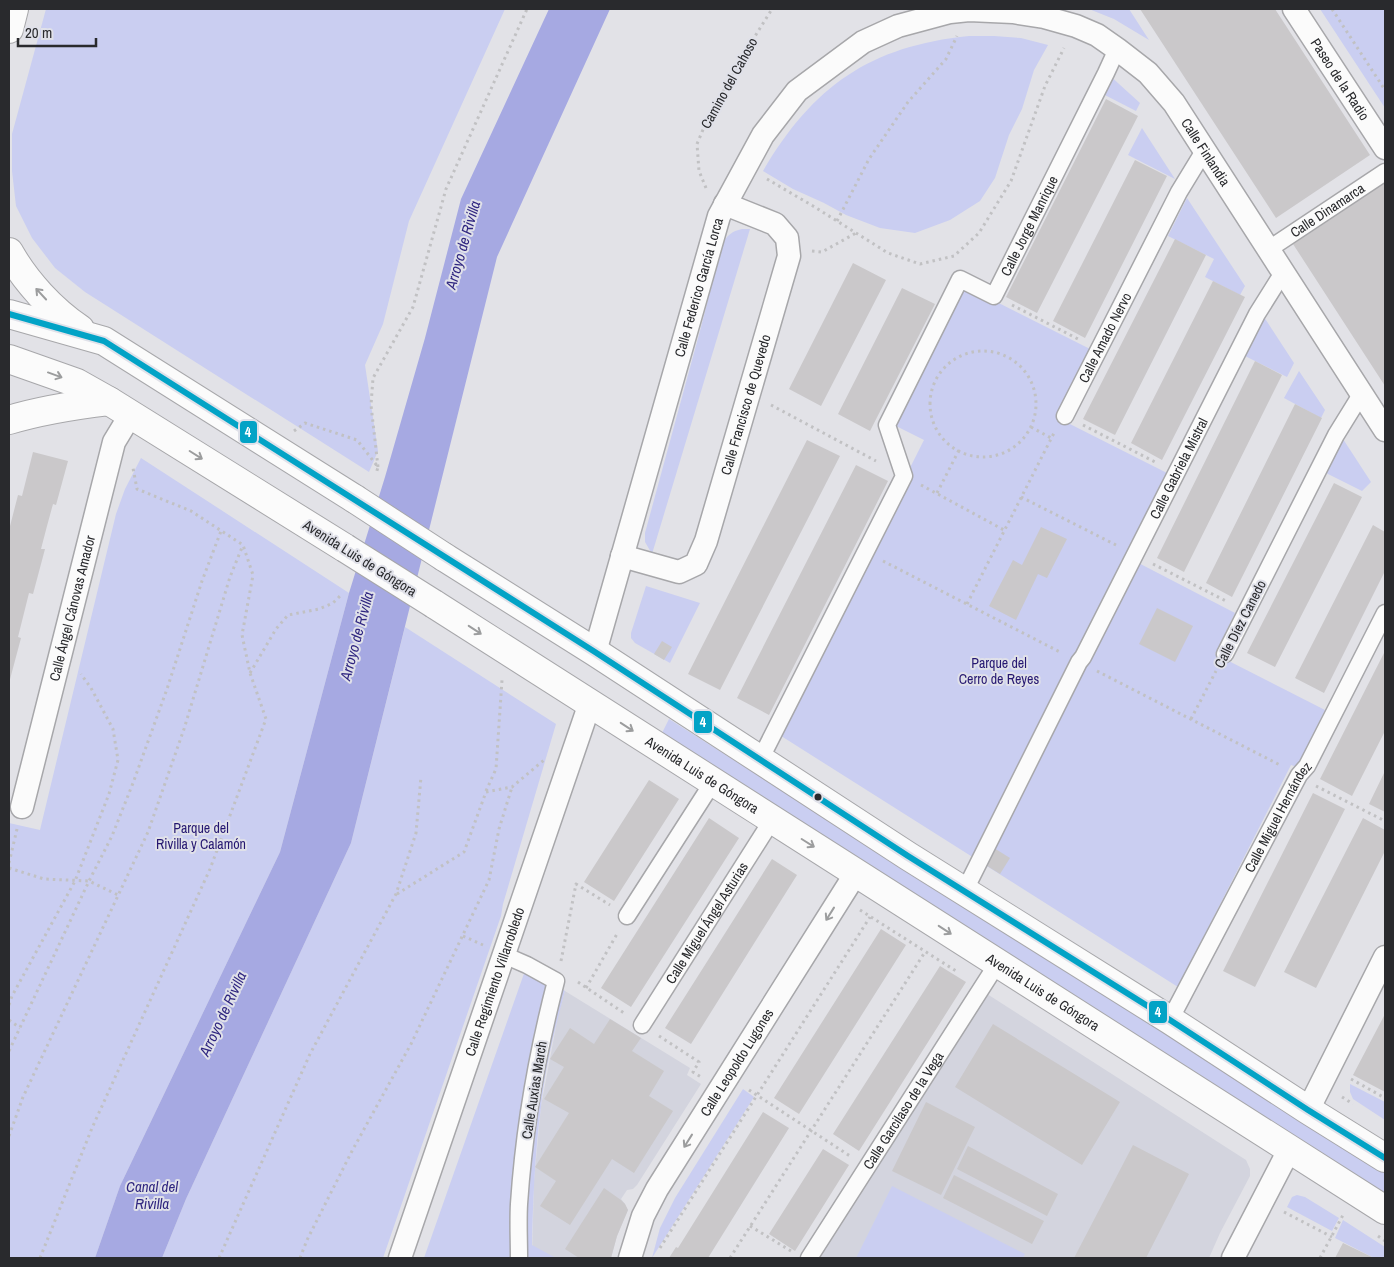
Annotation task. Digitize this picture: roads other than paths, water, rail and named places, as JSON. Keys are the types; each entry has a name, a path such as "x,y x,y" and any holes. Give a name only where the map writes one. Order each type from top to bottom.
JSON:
{"main road":[{"path":"9,29 14,9"},
{"path":"9,252 27,278 52,306 91,337"},
{"path":"9,314 104,341 595,652 964,892 1170,1020 1385,1158"},
{"name":"Avenida Luis de Góngora","path":"9,359 77,384 120,407 505,649 1385,1210"},
{"path":"9,420 62,407 120,407"}],"street":[{"name":"Paseo de la Radio","path":"1294,9 1385,148"},
{"name":"Calle Finlandia","path":"937,13 969,10 1013,12 1044,17 1076,26 1097,36 1117,49 1148,73 1174,103 1385,430"},
{"name":"Calle Federico García Lorca","path":"595,652 722,210 745,166 762,135 797,91 863,42 898,26 937,13"},
{"name":"Calle Jorge Manrique","path":"760,760 904,476 887,425 960,279 994,296 1117,49"},
{"name":"Calle Amado Nervo","path":"1065,416 1179,192 1204,151"},
{"name":"Calle Dinamarca","path":"1269,249 1385,172"},
{"name":"Calle Francisco de Quevedo","path":"622,556 679,572 696,564 709,532 789,256 787,238 775,224 722,210"},
{"name":"Calle Gabriela Mistral","path":"964,892 1257,314 1284,271"},
{"name":"Calle Díez Canedo","path":"1225,654 1336,435 1362,393"},
{"name":"Calle Ángel Cánovas Amador","path":"22,807 114,442 120,407"},
{"name":"Calle Miguel Hernández","path":"1170,1020 1299,776 1307,766 1385,614"},
{"name":"Calle Regimiento Villarrobledo","path":"400,1258 590,704"},
{"path":"627,916 713,782"},
{"name":"Calle Miguel Ángel Asturias","path":"642,1025 772,820"},
{"name":"Calle Leopoldo Lugones","path":"630,1258 640,1224 654,1194 856,873"},
{"name":"Calle Auxias March","path":"504,955 556,981 544,1029 530,1102 519,1205 519,1258"},
{"path":"1308,1110 1385,956"},
{"name":"Calle Garcilaso de la Vega","path":"802,1256 868,1167 997,964"},
{"path":"1233,1258 1289,1150"}],"water":[{"name":"Canal del Rivilla","path":"549,9 610,9 497,257 351,843 186,1199 162,1258 95,1258 120,1186 280,852 349,593 425,338 461,199"}],"water label":[{"name":"Arroyo de Rivilla","path":"463,245"},
{"name":"Arroyo de Rivilla","path":"357,636"},
{"name":"Arroyo de Rivilla","path":"223,1014"}],"park label":[{"name":"Parque del Cerro de Reyes","path":"999,672"},
{"name":"Parque del Rivilla y Calamón","path":"201,836"}]}
